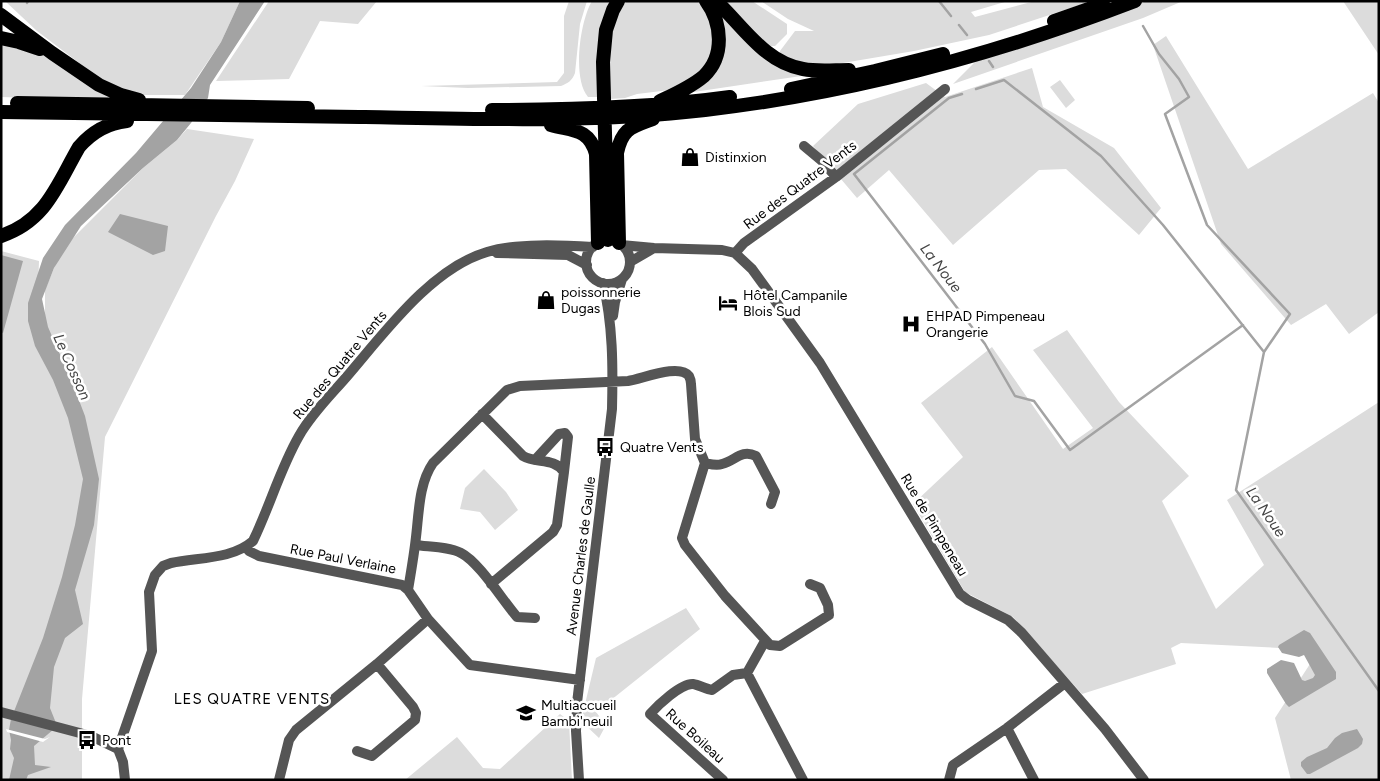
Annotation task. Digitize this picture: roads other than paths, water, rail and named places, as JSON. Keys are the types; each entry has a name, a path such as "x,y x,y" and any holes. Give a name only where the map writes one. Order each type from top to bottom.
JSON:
{"highway":[{"path":"608,244 603,62 606,30 618,1"},
{"path":"640,106 679,92 706,74 714,60 719,45 719,29 706,1"},
{"path":"716,1 759,46 786,63 802,69 821,71 875,72"},
{"path":"214,111 583,109 717,99 796,88 875,72 943,55 1038,27 1110,1"},
{"path":"1,103 164,110 534,120 616,118 704,110 799,97 900,76 1081,22 1135,1"},
{"path":"1,15 52,54 110,90 164,110"},
{"path":"1,38 28,44 52,54"},
{"path":"1,112 164,110"},
{"path":"1,236 26,224 44,209 79,147 94,132 115,122 139,120 164,110"},
{"path":"608,244 619,142 628,129 669,113"},
{"path":"534,120 578,132 585,135 594,145 608,244"}],"street":[{"name":"Rue des Quatre Vents","path":"246,546 253,540 260,527 282,469 295,444 315,414 418,297 460,264 486,252 506,246 608,244 654,248 710,249 735,253 744,244 836,177 945,89"},
{"path":"804,146 822,161 836,177"},
{"path":"608,244 627,251 630,262 629,269 622,279 610,284 603,283 592,276 587,264 587,258 608,244"},
{"path":"630,262 654,248"},
{"name":"Rue des Quatre Vents","path":"486,252 568,255 587,264"},
{"name":"Rue de Pimpeneau","path":"735,253 752,269 820,363 960,594 1008,620 1022,633 1105,729 1144,780"},
{"name":"Avenue Charles de Gaulle","path":"611,334 615,302 622,279"},
{"name":"Avenue Charles de Gaulle","path":"579,780 576,731 580,680 609,433 613,382 608,301 603,283"},
{"path":"408,590 424,478 434,463 507,390 513,387 642,379 672,370 682,371 689,376 694,439 705,462 682,538 685,545 725,596 770,645 780,646 829,615 828,605 820,588 810,584"},
{"path":"482,414 528,460 555,463 564,472"},
{"path":"491,584 553,532 557,526 568,437 565,433 559,434 535,460"},
{"path":"705,462 722,464 747,453 756,456 775,492 771,504"},
{"path":"415,545 450,549 461,553 468,558 491,584 517,618 535,618"},
{"path":"118,749 152,651 149,592 155,575 164,566 171,563 232,553 246,546"},
{"name":"Rue Paul Verlaine","path":"246,546 249,551 259,556 291,564 395,583 408,590 428,619 470,664 580,680"},
{"path":"279,780 289,740 296,730 377,664 428,619"},
{"path":"765,641 747,673 803,780"},
{"path":"357,751 372,756 415,720 416,717 413,707 377,664"},
{"name":"Rue Boileau","path":"723,780 650,714 658,705 683,686 695,684 712,690 733,675 747,673"},
{"path":"949,780 952,765 1007,728 1065,683"},
{"path":"5,713 100,739 118,749 123,762 125,780"},
{"path":"1007,728 1034,780"}],"waterway":[{"name":"La Noue","path":"939,1 951,16"},
{"name":"La Noue","path":"959,25 967,35"},
{"path":"1143,26 1159,54 1179,79 1189,97 1165,114 1207,225 1290,314 1264,352"},
{"name":"La Noue","path":"989,61 993,67"},
{"name":"La Noue","path":"976,89 1004,80 1101,156 1163,225 1264,352 1236,490 1379,691"},
{"name":"La Noue","path":"962,94 949,98 854,174 985,344 1015,396 1034,401 1070,450 1243,325"}],"place":[{"name":"Distinxion","path":"690,157"},
{"name":"poissonnerie Dugas","path":"546,300"},
{"name":"Hôtel Campanile Blois Sud","path":"728,303"},
{"name":"EHPAD Pimpeneau Orangerie","path":"911,324"},
{"name":"Quatre Vents","path":"605,447"},
{"name":"Multiaccueil Bambi'neuil","path":"526,713"},
{"name":"Pont","path":"87,740"}],"district":[{"name":"LES QUATRE VENTS","path":"252,699"}],"water label":[{"name":"Le Cosson","path":"72,367"}]}
